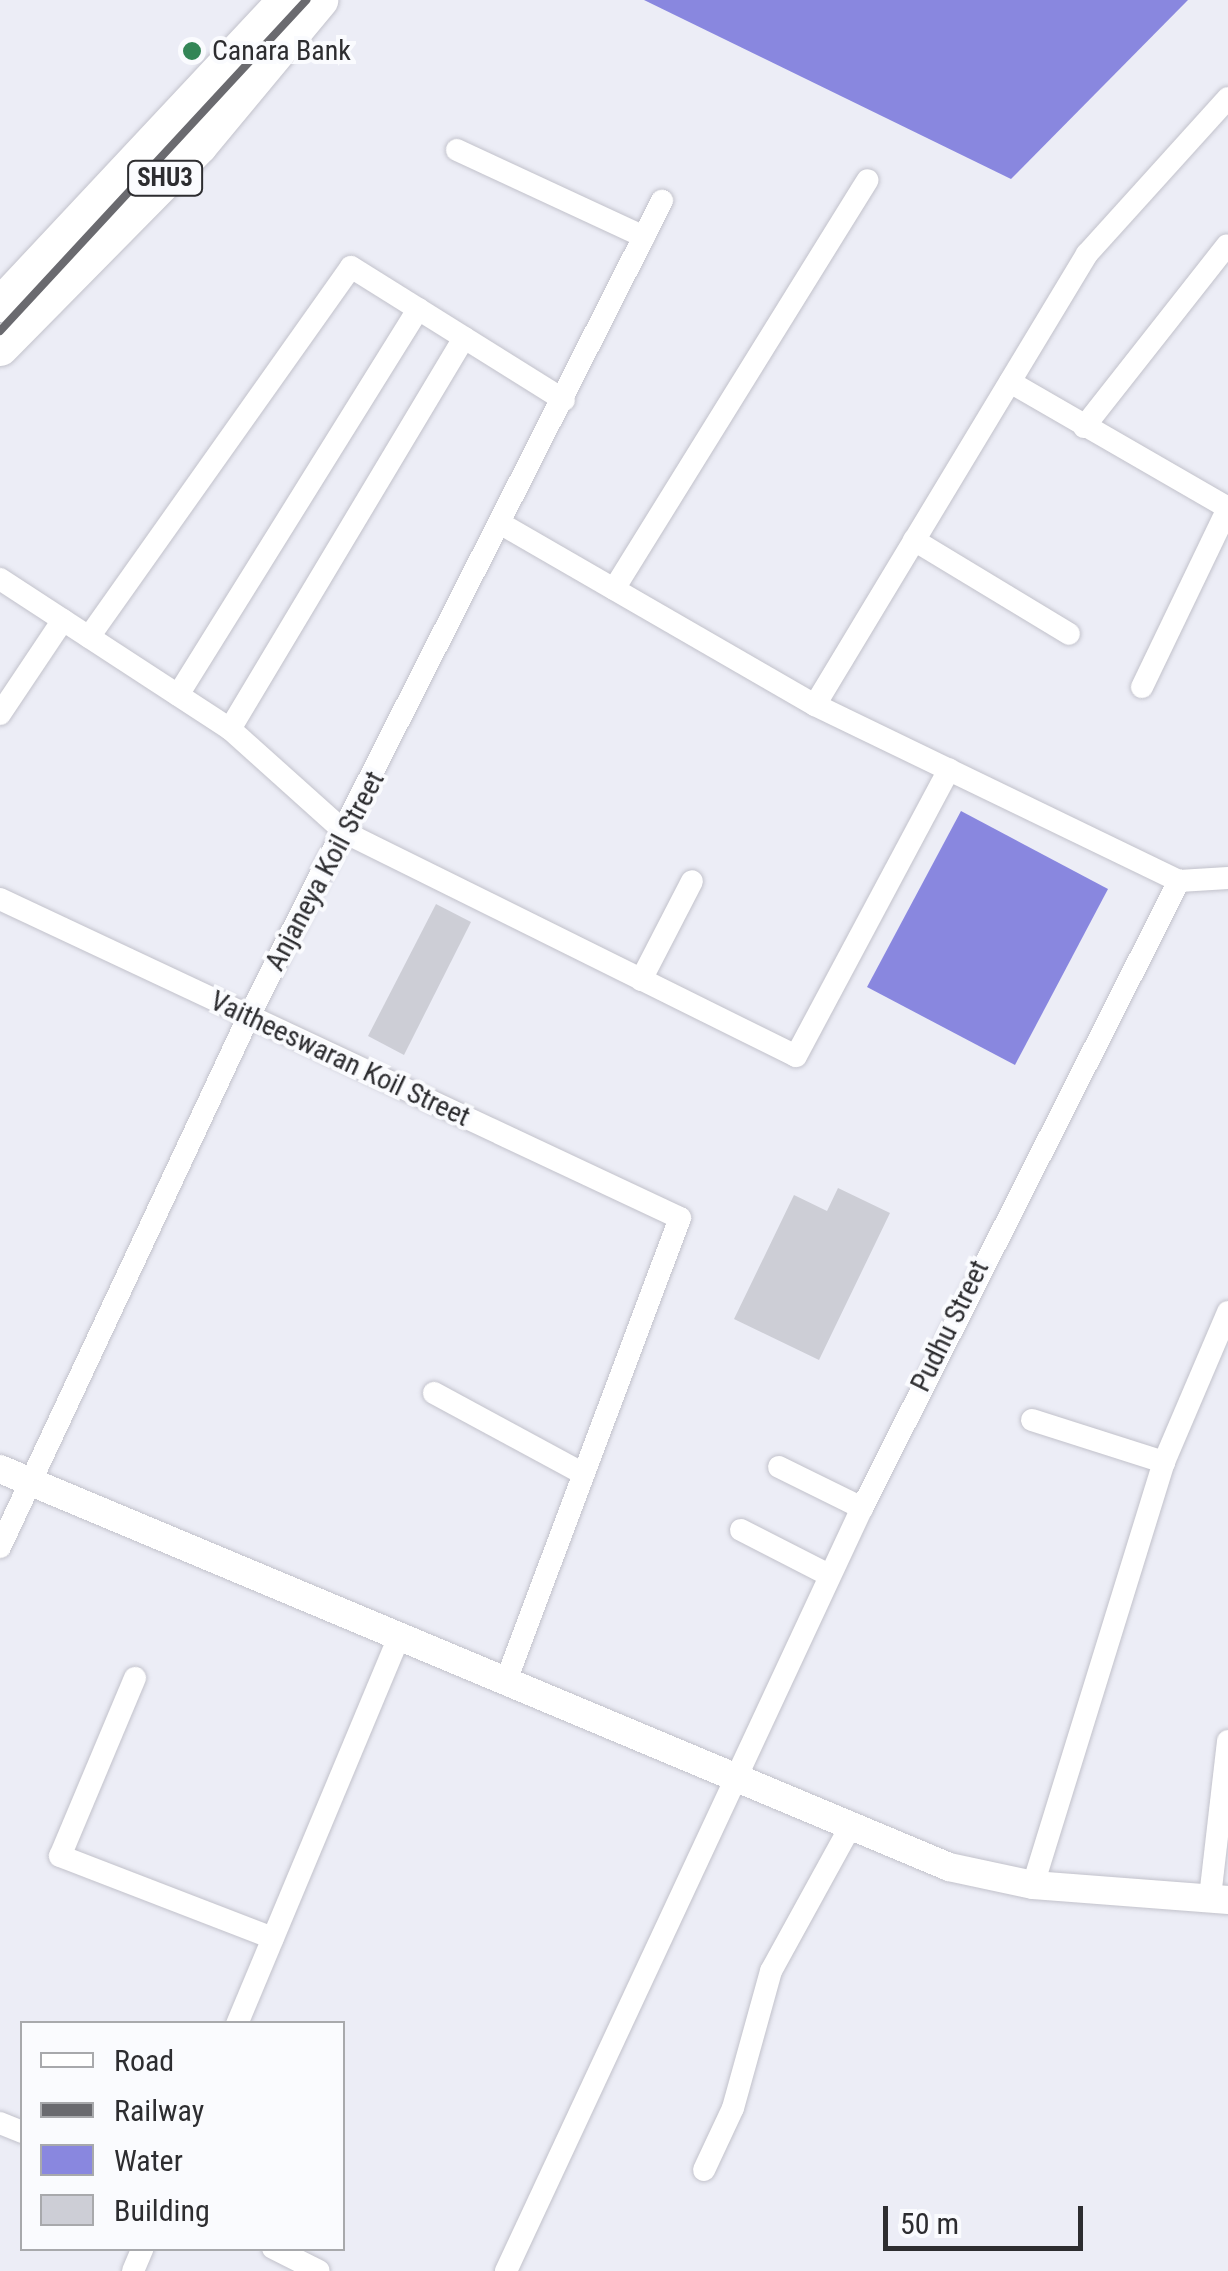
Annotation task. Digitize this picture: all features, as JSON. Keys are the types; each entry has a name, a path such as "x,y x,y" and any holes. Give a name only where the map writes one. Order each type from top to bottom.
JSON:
{"main road":[{"name":"SHU3","path":"0,304 284,0"},
{"name":"SHU3","path":"0,348 199,146 320,0"}],"street":[{"path":"816,705 1087,254 1228,98"},
{"path":"458,150 644,237"},
{"path":"614,589 868,180"},
{"name":"Anjaneya Koil Street","path":"0,1547 249,1016 502,526 662,201"},
{"path":"1084,427 1227,245"},
{"path":"89,637 351,267 564,400"},
{"path":"178,695 418,309"},
{"path":"230,729 464,338"},
{"path":"1010,382 1228,508 1142,687"},
{"path":"502,526 816,705 1179,881 1228,878"},
{"path":"914,540 1069,634"},
{"path":"0,579 230,729 346,833 796,1056 949,769"},
{"path":"0,714 63,620"},
{"path":"641,980 692,881"},
{"name":"Pudhu Street","path":"506,2271 829,1575 1179,881"},
{"name":"Vaitheeswaran Koil Street","path":"0,899 680,1218 584,1474"},
{"path":"1034,1886 1164,1462 1223,1336 1228,1312"},
{"path":"434,1393 584,1474 506,1682"},
{"path":"1032,1420 1164,1462"},
{"path":"779,1467 862,1508"},
{"path":"0,1469 734,1778 848,1830 1034,1886 1219,1898 1228,1741"},
{"path":"741,1530 829,1575"},
{"path":"238,2021 399,1637"},
{"path":"135,1678 60,1856 272,1938"},
{"path":"704,2170 733,2108 771,1972 848,1830"},
{"path":"279,2251 318,2271"}],"water":[{"path":"644,0 1188,0 1011,179"},
{"path":"961,811 1108,889 1015,1065 867,987"}],"building":[{"path":"436,904 471,922 404,1055 368,1036"},
{"path":"838,1188 890,1213 819,1360 734,1319 794,1195 827,1211"}],"railway":[{"path":"0,331 307,0"}],"place":[{"name":"Canara Bank","path":"192,51"}]}
